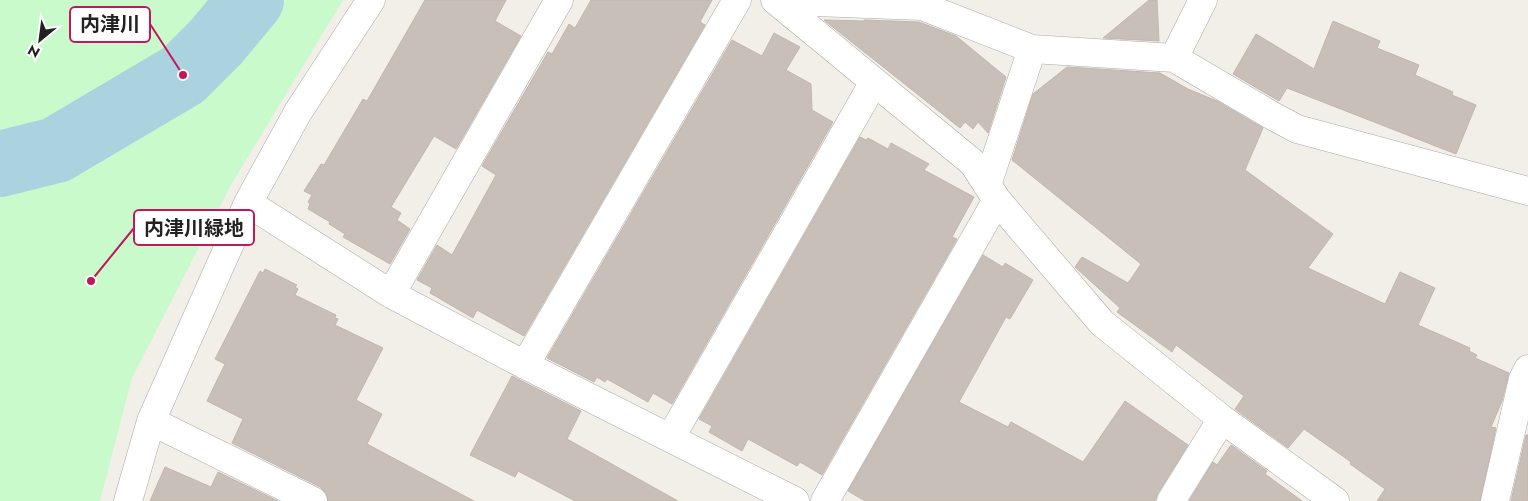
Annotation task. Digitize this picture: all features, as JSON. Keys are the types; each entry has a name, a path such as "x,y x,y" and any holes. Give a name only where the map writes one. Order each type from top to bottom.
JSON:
{"street":[{"path":"128,501 151,421 248,203 298,112 371,0"},
{"path":"391,294 559,0"},
{"path":"526,365 737,0"},
{"path":"1174,58 1203,0"},
{"path":"784,7 814,2 924,3 1032,49 1174,58 1298,129 1528,191"},
{"path":"784,7 974,162 992,192 1102,323 1222,419 1335,501"},
{"path":"825,501 992,192 1032,49"},
{"path":"671,437 874,82"},
{"path":"248,203 391,294 526,365 796,501"},
{"path":"1495,501 1523,379 1528,369"},
{"path":"1171,501 1222,419"},
{"path":"151,421 313,501"}],"green space":[{"path":"0,0 343,0 231,185 132,378 100,501 0,501"}],"building":[{"path":"425,0 506,0 495,21 521,36 456,149 434,136 391,207 401,213 397,220 410,229 390,264 343,237 345,234 329,224 330,222 308,209 310,204 308,202 312,195 304,191 321,164 324,165 363,99 367,101"},
{"path":"591,0 712,0 700,22 705,25 524,336 477,310 473,318 430,293 432,288 417,280 437,245 452,255 496,175 482,166 548,52 552,54 569,24 575,28"},
{"path":"1149,0 1157,0 1159,41 1103,38"},
{"path":"824,20 919,22 956,36 1006,77 988,133 978,122 973,129 965,122 960,128"},
{"path":"1333,21 1380,41 1377,48 1419,65 1415,75 1453,92 1452,95 1476,105 1456,154 1287,88 1279,101 1233,74 1256,34 1314,69"},
{"path":"774,33 800,47 786,70 811,84 812,110 833,122 672,404 653,393 648,402 607,379 605,382 597,377 594,382 547,358 732,40 762,56"},
{"path":"1067,67 1160,73 1188,89 1217,101 1263,128 1245,170 1333,234 1308,268 1385,304 1400,272 1435,288 1418,325 1470,348 1469,351 1477,355 1475,358 1509,373 1502,401 1491,427 1496,428 1480,501 1377,501 1385,489 1350,464 1351,462 1304,429 1288,448 1235,409 1244,396 1176,345 1172,352 1117,312 1120,308 1075,267 1082,257 1128,283 1141,264 1012,160 1033,94"},
{"path":"860,137 866,140 868,138 888,149 891,143 929,164 924,170 974,197 952,237 957,239 822,475 800,462 797,466 748,439 742,451 709,432 712,426 699,419"},
{"path":"983,255 1003,267 1005,263 1033,280 1010,319 1006,317 959,402 1008,427 1011,422 1083,462 1125,401 1188,445 1155,501 865,501 848,491"},
{"path":"265,269 297,285 295,287 298,289 295,295 336,315 335,318 338,319 335,325 383,348 356,400 382,414 367,444 474,501 328,501 326,493 320,487 232,443 243,419 207,401 225,364 215,359 260,271 263,273"},
{"path":"512,376 581,411 567,439 678,501 575,501 518,471 515,477 470,455"},
{"path":"1526,435 1528,435 1528,501 1511,501"},
{"path":"1231,445 1267,471 1265,474 1302,501 1189,501 1213,462 1217,465"},
{"path":"165,467 211,487 218,472 278,501 150,501"}],"waterway":[{"path":"0,164 56,150 183,75 216,42 251,0"}],"place":[{"name":"内津川","path":"183,75"},
{"name":"内津川緑地","path":"91,281"}]}
